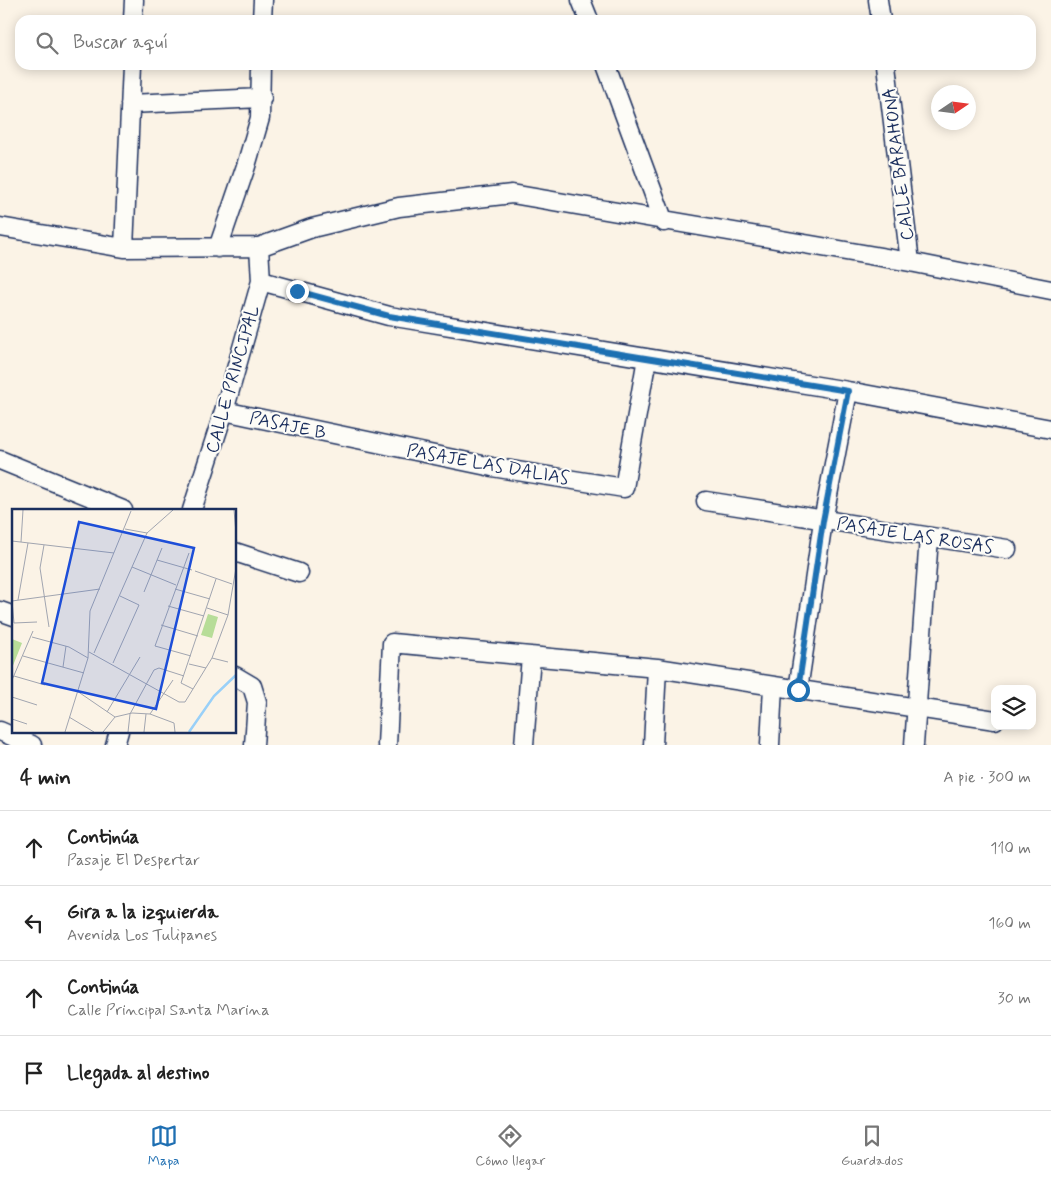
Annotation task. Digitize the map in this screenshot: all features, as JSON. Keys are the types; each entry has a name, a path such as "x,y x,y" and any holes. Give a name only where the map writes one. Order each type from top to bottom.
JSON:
{"street":[{"path":"133,15 134,0"},
{"path":"262,15 263,0"},
{"path":"581,0 587,15"},
{"path":"878,0 880,15"},
{"path":"124,248 132,70"},
{"path":"218,248 260,118 262,98 261,70"},
{"path":"608,70 664,222"},
{"name":"CALLE BARAHONA","path":"887,70 910,262"},
{"path":"130,104 262,98"},
{"path":"0,227 124,248 259,247 312,228 399,207 512,194 664,222 910,262 1051,290"},
{"name":"CALLE PRINCIPAL","path":"192,509 224,412 261,281 259,247"},
{"path":"261,281 389,316 848,391 1051,429"},
{"name":"PASAJE LAS DALIAS","path":"352,438 492,466 624,488 647,358"},
{"path":"798,690 823,521 848,391"},
{"name":"PASAJE B","path":"224,412 352,438"},
{"path":"0,460 121,509"},
{"path":"706,501 823,521"},
{"name":"PASAJE LAS ROSAS","path":"823,521 1007,549"},
{"path":"914,745 929,537"},
{"path":"236,552 299,573"},
{"path":"0,611 12,615"},
{"path":"387,745 392,643 657,668 991,719"},
{"path":"524,745 531,656"},
{"path":"653,745 657,668"},
{"path":"236,677 252,686 257,702 254,745"},
{"path":"770,745 773,686"},
{"path":"0,731 32,745"},
{"path":"114,745 119,732"}],"route":[{"path":"297,291 389,316 848,391 823,521 798,690"}]}
